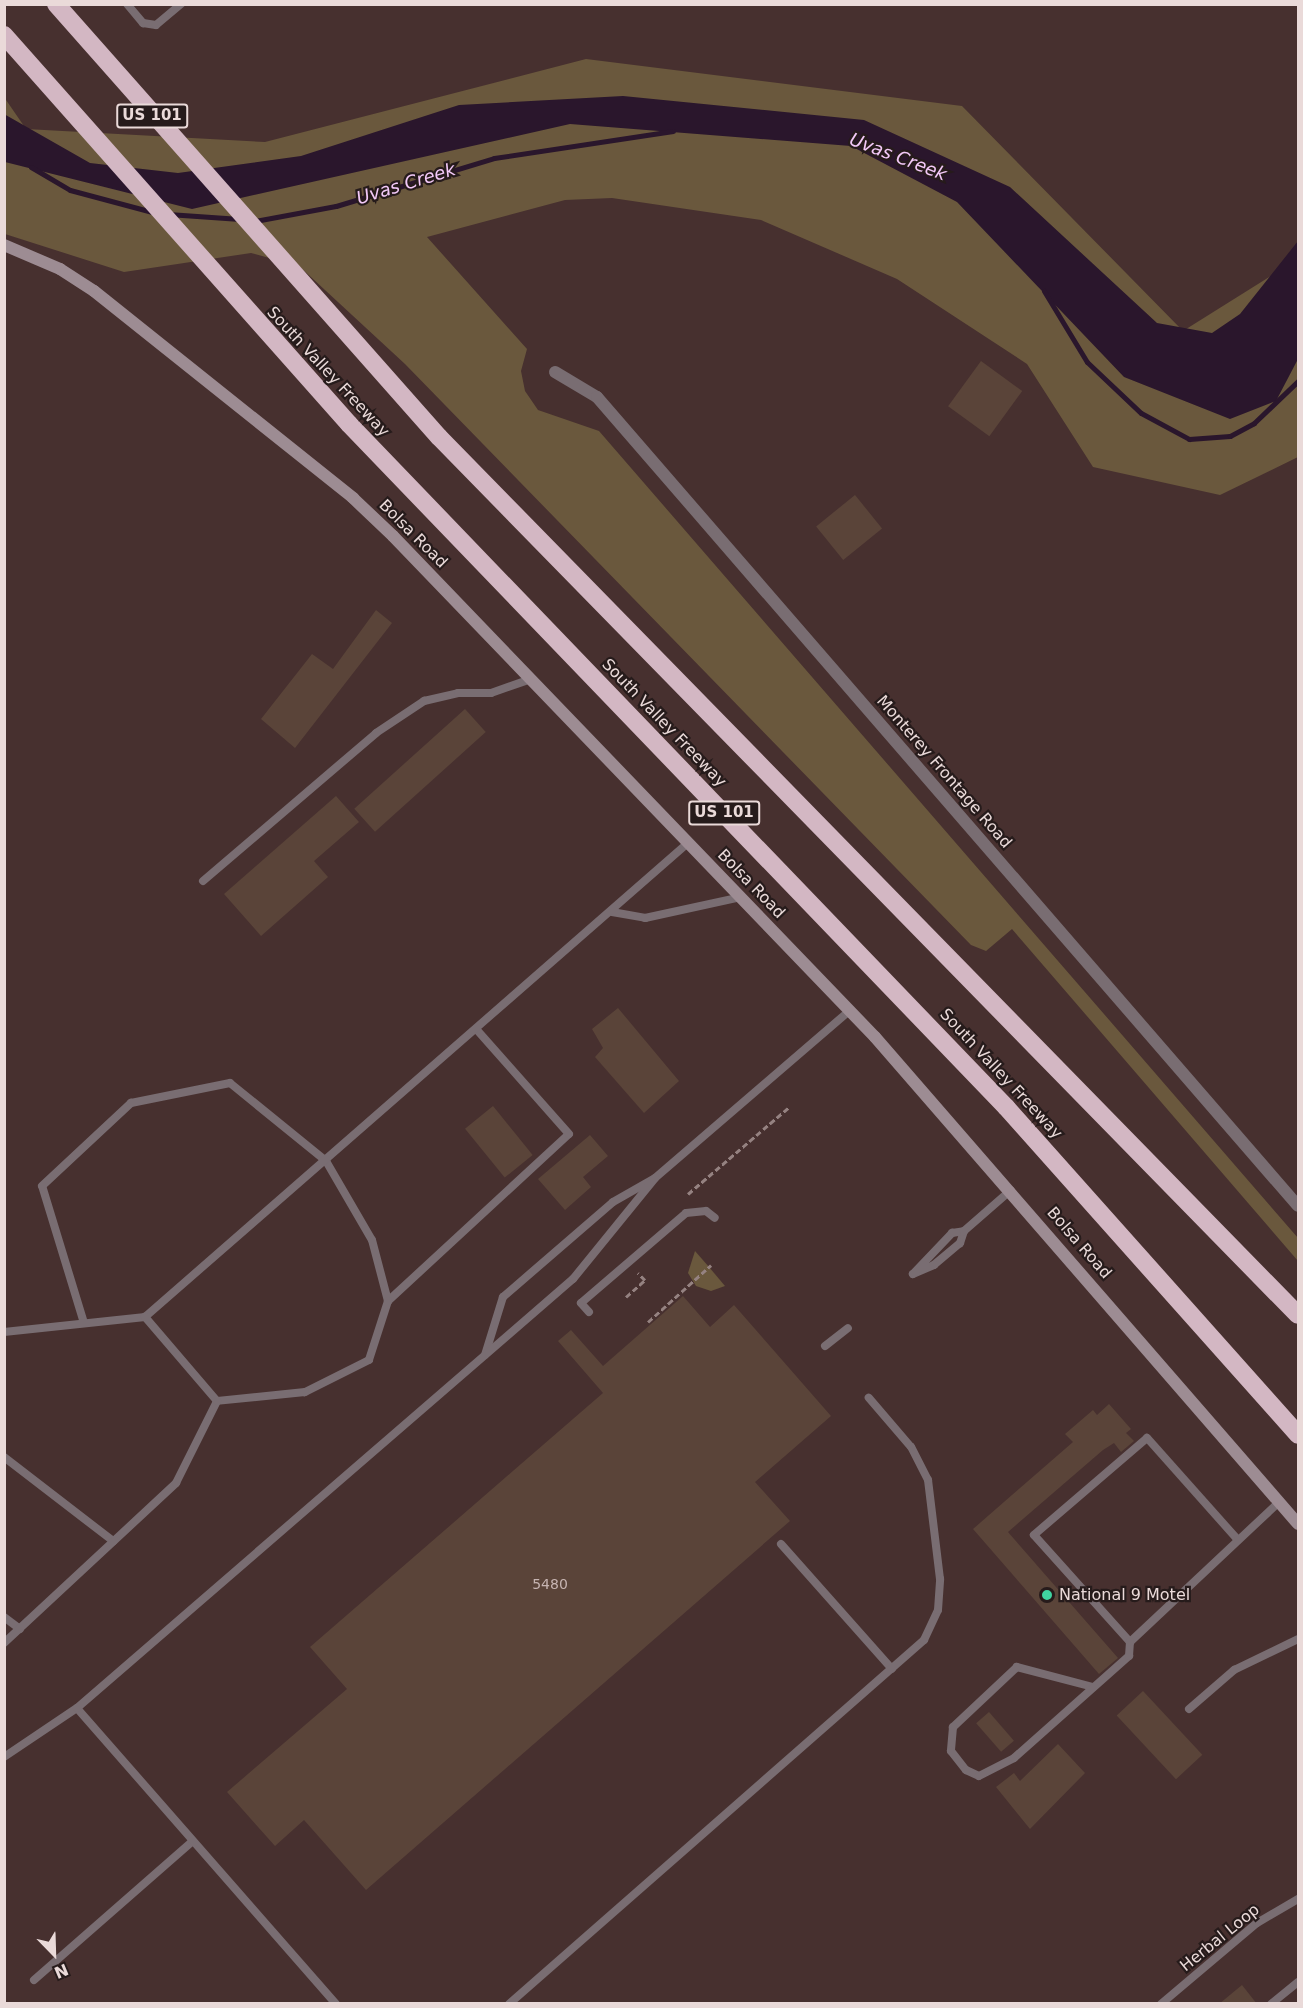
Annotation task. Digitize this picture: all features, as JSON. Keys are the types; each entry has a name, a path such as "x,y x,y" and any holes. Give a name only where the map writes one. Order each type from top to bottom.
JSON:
{"highway":[{"name":"US 101","path":"56,4 273,255 456,454 1299,1315"},
{"name":"South Valley Freeway","path":"4,35 192,250 414,493 1006,1107 1299,1435"}],"main road":[{"name":"Bolsa Road","path":"4,245 60,269 94,291 353,498 531,679 849,1010 1011,1190 1299,1524"}],"street":[{"name":"Monterey Frontage Road","path":"555,372 597,397 1299,1206"}],"lane":[{"path":"127,4 143,23 156,25 181,4"},
{"path":"202,881 376,733 424,701 458,693 491,693 531,679"},
{"path":"4,1332 145,1317 612,912 688,843"},
{"path":"612,912 645,918 741,897"},
{"path":"4,1757 77,1708 485,1357 573,1279 655,1178 849,1010"},
{"path":"217,1401 305,1392 369,1360 388,1301 569,1134 476,1029"},
{"path":"84,1323 42,1186 131,1102 230,1083 326,1161 372,1240 388,1301"},
{"path":"485,1357 503,1297 613,1202 655,1178"},
{"path":"964,1231 952,1233 914,1274 934,1265 960,1243 964,1231 1011,1190"},
{"path":"589,1312 581,1303 686,1213 706,1211 715,1218"},
{"path":"145,1317 217,1401"},
{"path":"825,1346 848,1328"},
{"path":"509,2004 924,1640 938,1610 940,1579 921,1463 869,1398"},
{"path":"4,1643 176,1483 217,1401"},
{"path":"1130,1642 1034,1535 1147,1437 1238,1540"},
{"path":"4,1457 113,1541"},
{"path":"1093,1687 1017,1667 953,1727 951,1751 966,1770 979,1776 992,1771 1093,1687 1129,1656 1130,1642 1279,1502"},
{"path":"781,1544 892,1669"},
{"path":"4,1617 20,1629"},
{"path":"1189,1709 1234,1670 1299,1639"},
{"path":"77,1708 336,2004"},
{"path":"34,1980 193,1841"},
{"name":"Herbal Loop","path":"1161,2004 1257,1923 1299,1899"},
{"path":"1270,2004 1299,1982"}],"path":[{"path":"688,1194 789,1107"},
{"path":"648,1322 711,1265"},
{"path":"626,1297 645,1280 638,1273"}],"shaded area":[{"path":"586,59 962,106 1183,331 1298,259 1298,457 1220,495 1093,467 1027,364 897,279 761,220 612,198 565,200 427,237 527,349 521,371 525,391 538,410 599,431 1298,1238 1298,1261 1012,929 986,951 971,945 405,364 299,266 251,253 124,272 5,234 4,97 26,129 265,142"},
{"path":"695,1251 725,1286 711,1291 696,1286 688,1273"}],"water":[{"path":"623,96 864,120 1010,187 1157,323 1212,333 1240,314 1298,241 1298,359 1276,401 1230,419 1124,377 957,202 851,146 570,124 192,209 5,162 4,114 90,163 178,173 301,156 459,105"}],"building":[{"path":"981,361 1022,391 989,436 948,406"},
{"path":"855,495 882,528 843,560 816,526"},
{"path":"376,610 392,623 295,748 261,719 312,654 333,669"},
{"path":"465,709 486,732 375,832 354,809"},
{"path":"336,796 359,822 314,861 328,877 261,936 224,894"},
{"path":"618,1008 679,1081 644,1113 595,1057 603,1048 592,1029"},
{"path":"493,1106 533,1155 505,1178 465,1129"},
{"path":"590,1135 608,1156 583,1177 591,1187 565,1210 538,1179"},
{"path":"683,1296 710,1327 734,1305 831,1416 755,1482 790,1521 366,1890 304,1820 275,1846 227,1792 347,1689 310,1647 603,1393 558,1341 571,1330 603,1366"},
{"name":"National 9 Motel","path":"1109,1404 1131,1429 1126,1433 1134,1441 1121,1452 1114,1443 1103,1450 1008,1532 1118,1658 1099,1674 973,1529 1073,1442 1065,1434 1093,1410 1097,1415"},
{"path":"1143,1691 1202,1755 1176,1779 1117,1716"},
{"path":"989,1712 1014,1741 1001,1752 976,1723"},
{"path":"1058,1744 1085,1773 1030,1829 996,1787 1014,1773 1020,1781"},
{"path":"1242,1985 1257,2004 1219,2004"}],"waterway":[{"name":"Uvas Creek","path":"255,221 336,206 494,158 673,131"},
{"name":"Uvas Creek","path":"31,167 70,190 156,213"},
{"path":"168,214 240,219"},
{"name":"Uvas Creek","path":"1044,291 1087,362 1141,413 1189,439 1230,436 1254,423 1298,381"}],"place":[{"name":"National 9 Motel","path":"1047,1595"}]}
